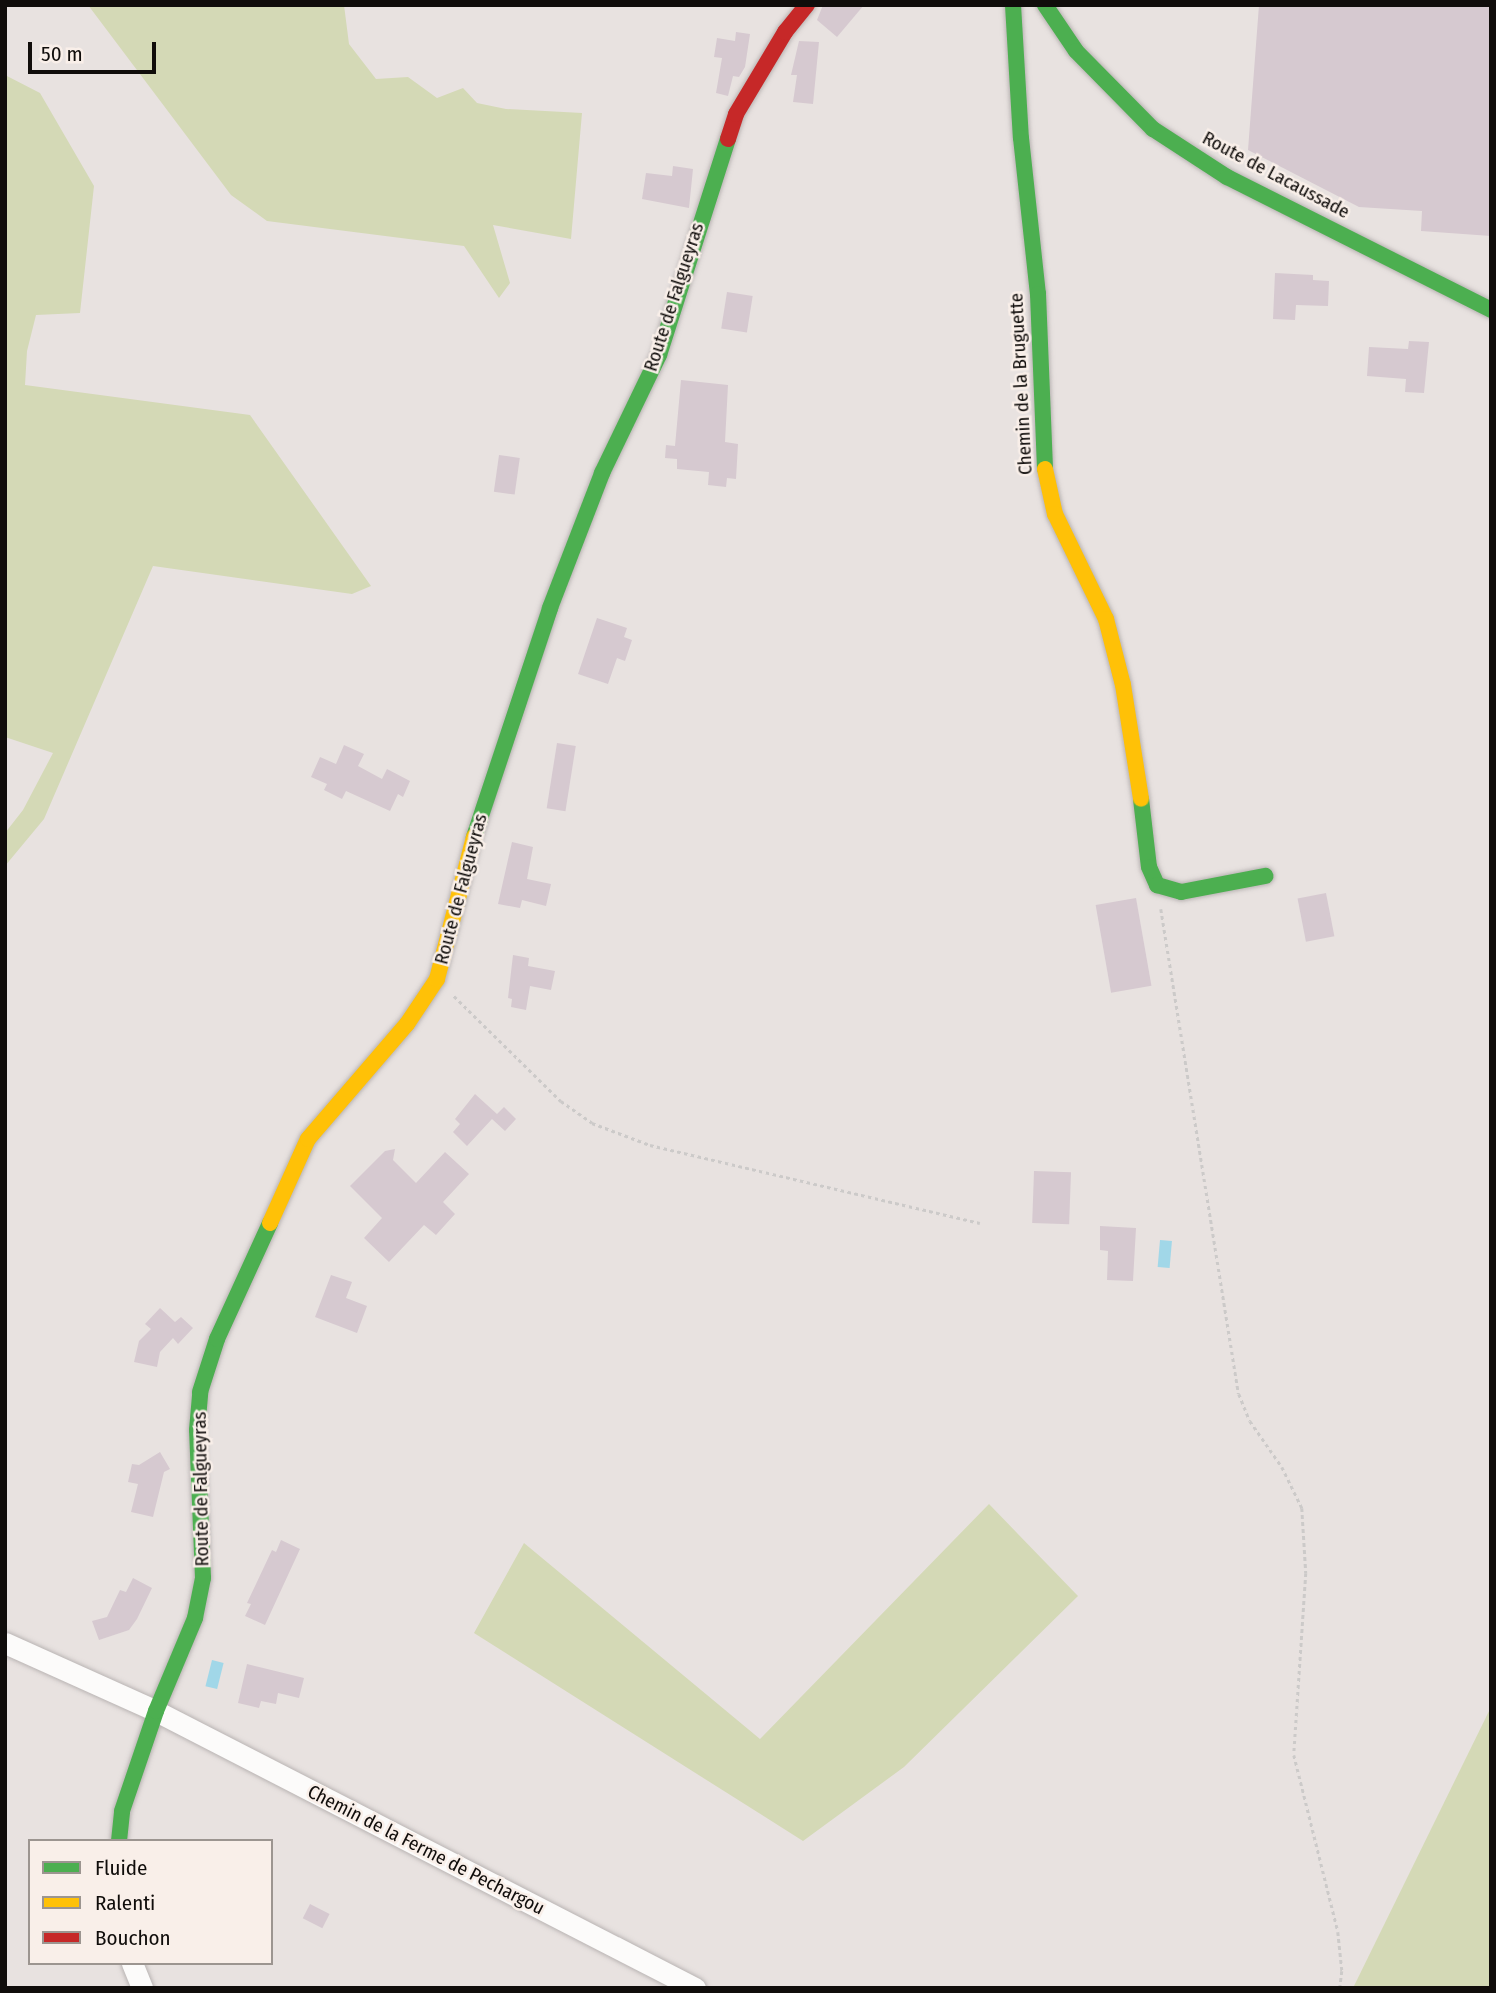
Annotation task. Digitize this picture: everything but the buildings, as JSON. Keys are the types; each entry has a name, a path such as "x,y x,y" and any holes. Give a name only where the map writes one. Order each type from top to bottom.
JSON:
{"street":[{"name":"Route de Falgueyras","path":"119,1839 122,1811 156,1712 195,1618 204,1578 197,1430 200,1392 217,1339 308,1139 407,1024 437,979 480,813 550,608 601,473 659,355 736,114 785,32 807,5"},
{"name":"Chemin de la Bruguette","path":"1013,5 1021,138 1035,245 1045,475 1055,514 1105,619 1122,685 1134,748 1149,867 1157,885"},
{"name":"Route de Lacaussade","path":"1045,5 1076,51 1153,129 1227,177 1491,310"},
{"path":"1157,885 1181,892 1265,876"},
{"name":"Chemin de la Ferme de Pechargou","path":"5,1643 156,1712 695,1988"},
{"path":"133,1965 142,1988"}],"path":[{"path":"1157,885 1239,1394 1250,1421 1283,1467 1301,1508 1306,1573 1294,1755 1338,1932 1342,1971 1340,1988"},
{"path":"437,979 561,1101 592,1123 650,1145 980,1223"}],"green space":[{"path":"88,5 344,5 349,44 376,79 408,77 437,98 463,88 477,103 506,109 582,113 571,239 493,225 510,283 499,298 464,246 267,221 231,195"},
{"path":"5,75 40,93 94,186 80,313 36,315 27,351 25,385 250,415 371,586 352,594 153,566 44,819 5,866 5,833 23,810 53,753 5,737"},
{"path":"989,1504 1078,1596 904,1767 803,1841 474,1633 524,1543 760,1739"},
{"path":"1491,1707 1491,1988 1353,1988"}],"water":[{"path":"1160,1240 1172,1241 1170,1268 1158,1267"},
{"path":"212,1660 224,1663 217,1689 205,1686"}],"traffic: fast":[{"path":"1013,5 1021,138 1038,294 1045,469"},
{"path":"1045,5 1076,51 1153,129 1227,177 1491,310"},
{"path":"474,837 550,608 602,473 659,355 728,139"},
{"path":"1141,799 1149,867 1157,885 1181,892 1265,876"},
{"path":"119,1839 122,1811 156,1711 195,1618 203,1578 197,1430 200,1392 217,1339 270,1223"}],"traffic: slow":[{"path":"1045,469 1055,514 1106,619 1123,685 1141,799"},
{"path":"270,1223 308,1139 407,1024 437,979 474,837"}],"traffic: jam":[{"path":"728,139 736,114 785,32 807,5"}]}
